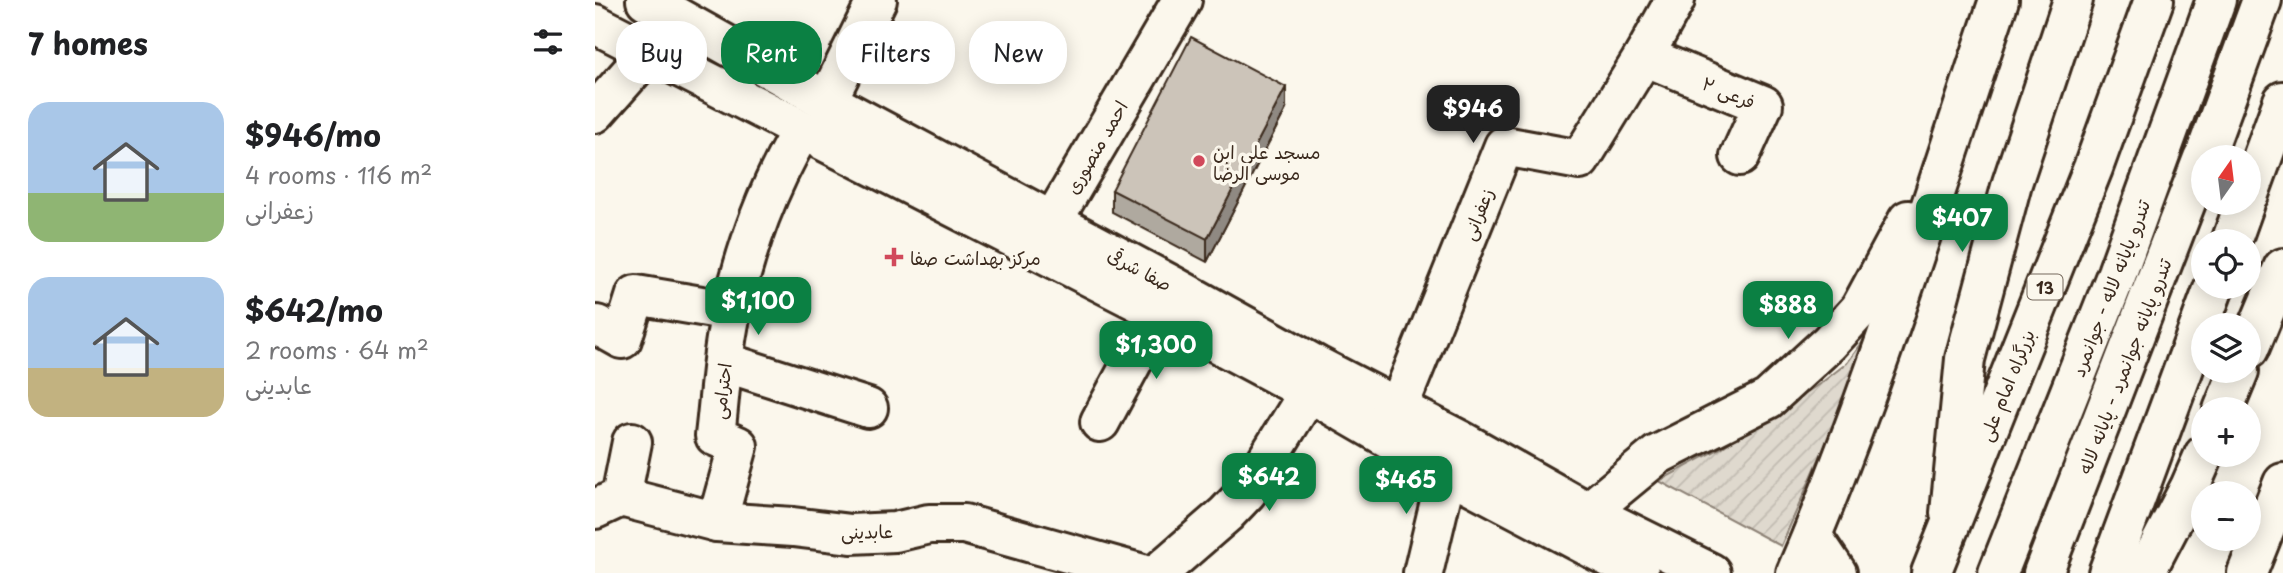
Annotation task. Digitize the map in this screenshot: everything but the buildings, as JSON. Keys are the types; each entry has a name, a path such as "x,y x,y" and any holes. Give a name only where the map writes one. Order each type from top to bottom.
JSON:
{"main road":[{"path":"827,101 877,0"},
{"name":"احمد منصوری","path":"1045,237 1182,0"},
{"name":"زعفرانی","path":"1391,422 1504,146 1580,160 1644,57 1675,0"},
{"path":"1795,573 1812,536 1891,328 1999,0"},
{"path":"1948,529 1965,359 2012,183 2073,0"},
{"name":"بزرگراه امام علی","path":"1931,573 2093,168 2154,0"},
{"name":"تندرو پایانه لاله - جوانمرد","path":"1998,573 2117,273 2216,0"},
{"name":"تندرو پایانه جوانمرد - پایانه لاله","path":"2208,145 2262,0"},
{"name":"صفا شرقی","path":"662,9 827,101 1045,237"},
{"name":"صفا شرقی","path":"595,24 616,35"},
{"name":"فرعی ۲","path":"1644,57 1763,106 1739,156"},
{"name":"صفا شرقی","path":"707,82 801,131 1045,237 1166,299 1317,366 1391,422 1453,456 1639,573"},
{"path":"595,113 621,84"},
{"path":"2261,162 2283,102"},
{"name":"احترامی","path":"717,522 738,446 715,436 731,311 761,208 780,166 801,131"},
{"path":"1588,512 1657,455 1768,399 1829,343 1860,309 1955,132"},
{"name":"تندرو پایانه جوانمرد - پایانه لاله","path":"2043,573 2191,189"},
{"path":"2261,320 2283,268"},
{"path":"597,325 622,339 636,295 731,311"},
{"path":"1100,422 1166,299"},
{"name":"صفا شرقی","path":"1166,299 1309,393 1391,422"},
{"path":"2108,573 2210,299"},
{"path":"724,362 868,408"},
{"path":"1158,573 1247,492 1309,393"},
{"path":"608,503 632,442"},
{"path":"1423,573 1453,456"},
{"name":"صفا شرقی","path":"1453,456 1588,512 1711,573"},
{"path":"2145,573 2199,467"},
{"path":"2247,573 2278,500"},
{"path":"2263,573 2278,500"},
{"name":"عابدینی","path":"608,503 717,522 851,534 895,532 929,524 964,524 1139,573"},
{"path":"1812,536 1837,573"}],"shaded area":[{"path":"1882,316 1781,546 1659,481 1721,448 1821,383 1847,363"}],"place":[{"name":"مسجد علی ابن موسی الرضا","path":"1199,161"},
{"name":"مرکز بهداشت صفا","path":"894,257"}]}
